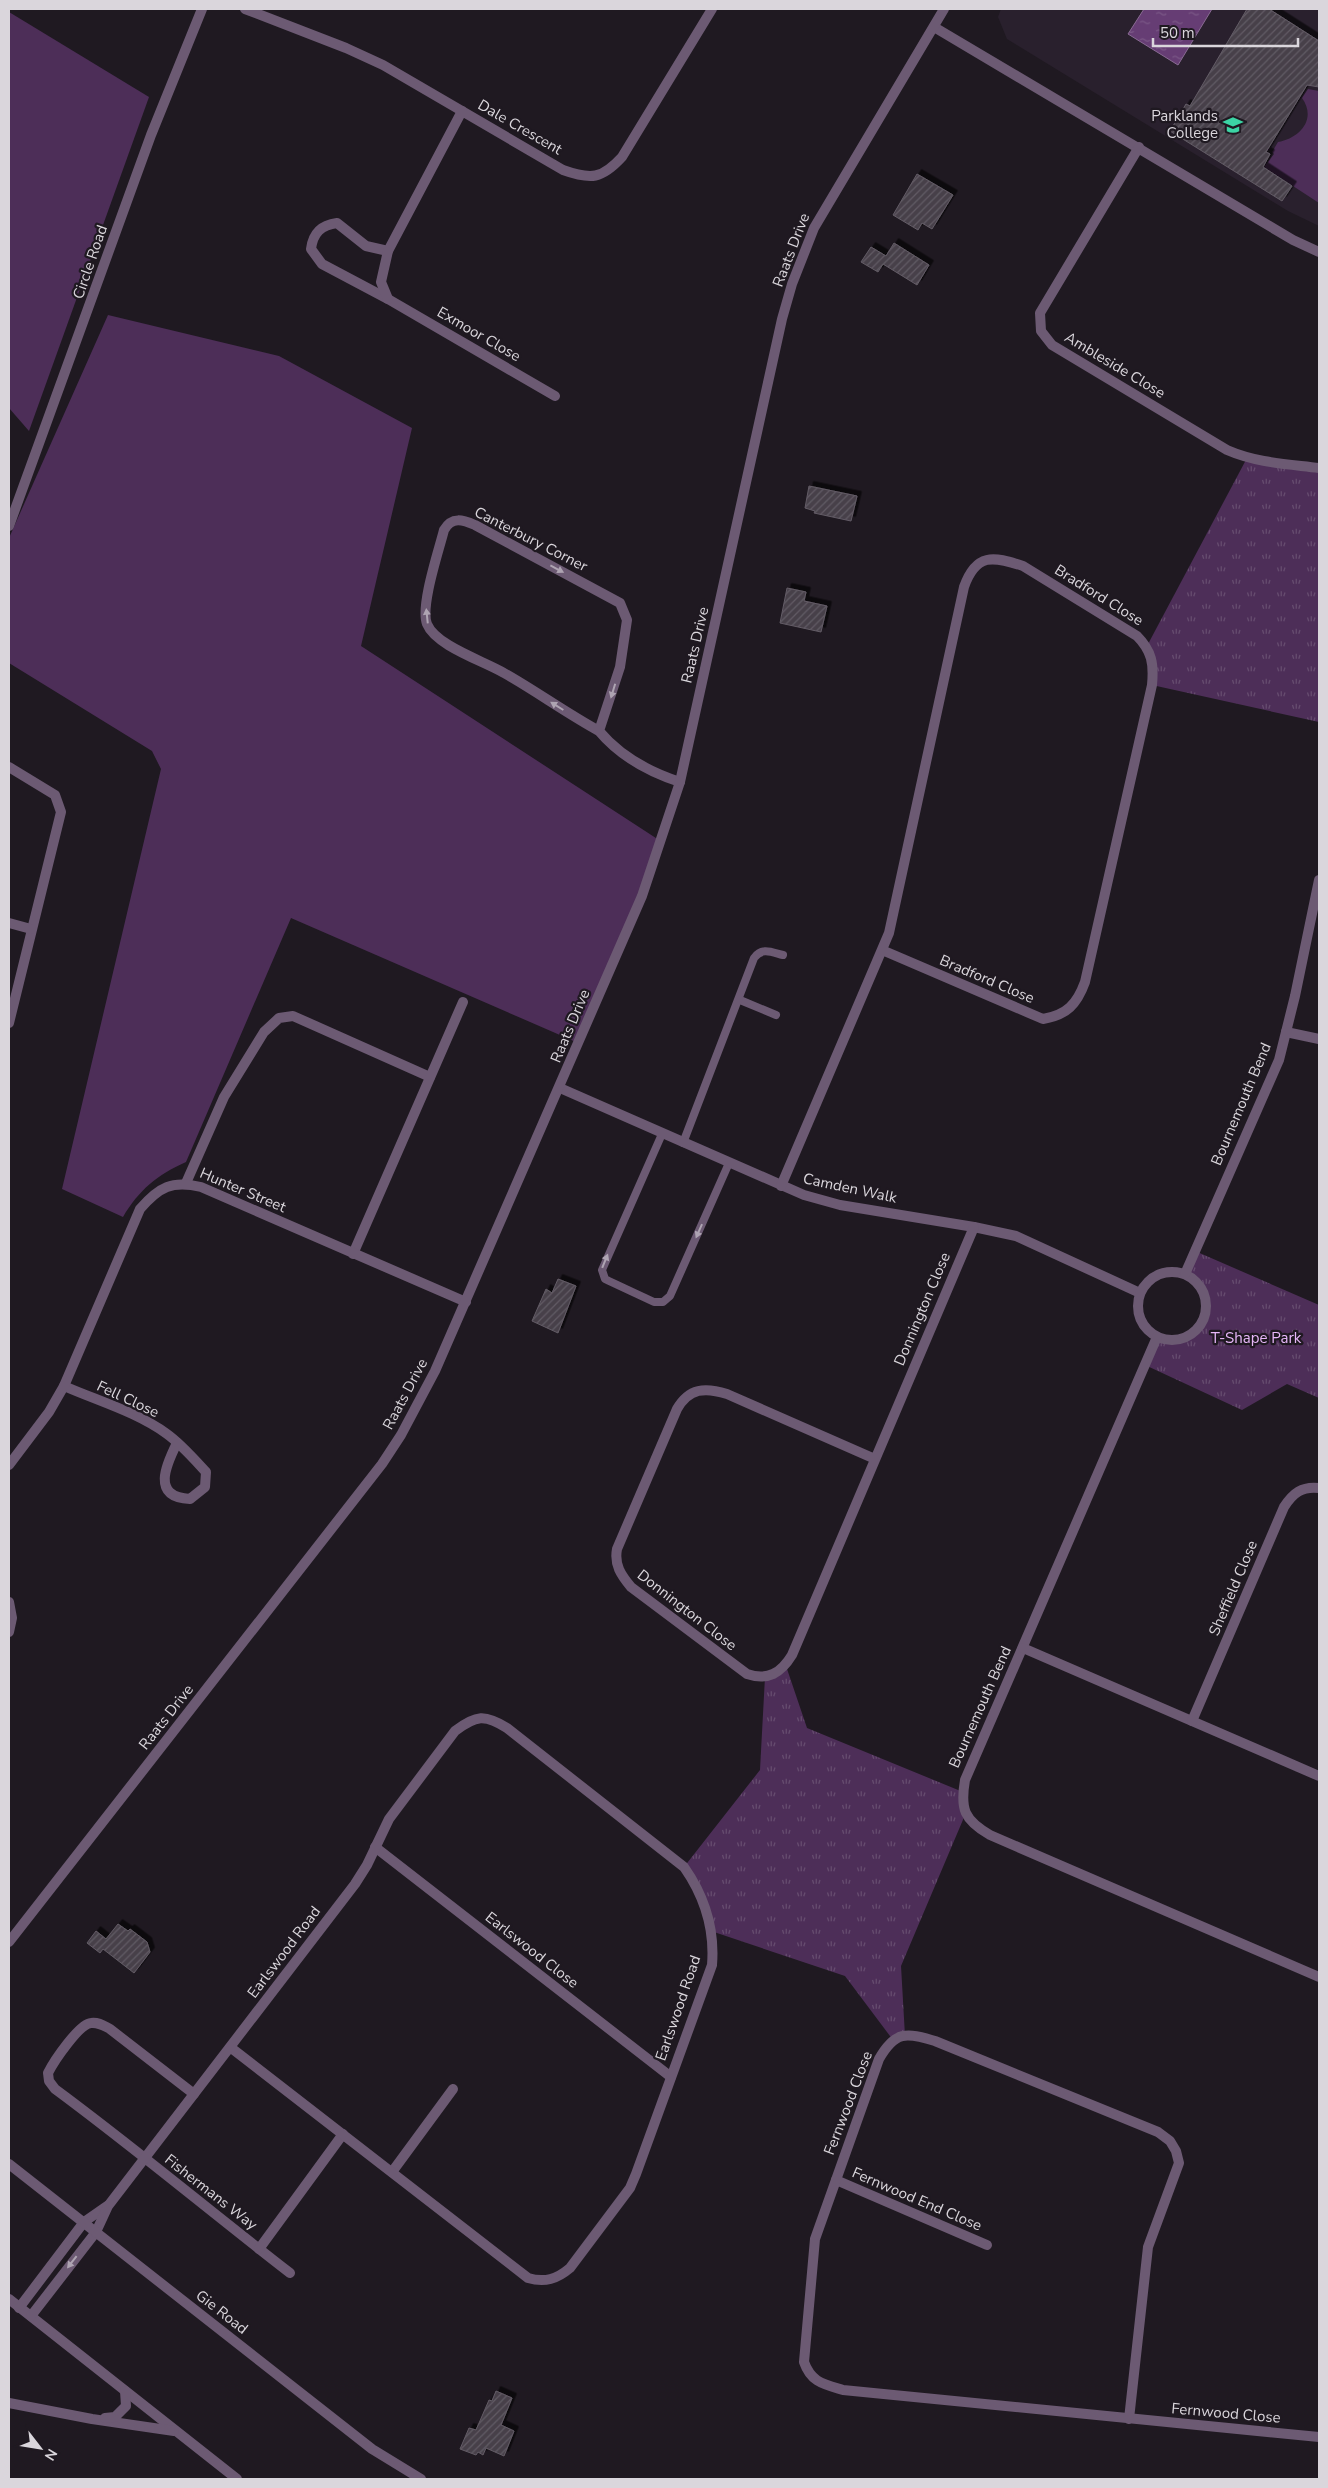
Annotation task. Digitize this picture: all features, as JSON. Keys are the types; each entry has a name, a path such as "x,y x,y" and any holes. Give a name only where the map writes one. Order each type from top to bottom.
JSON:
{"street":[{"name":"Circle Road","path":"10,521 151,135 202,9"},
{"name":"Dale Crescent","path":"245,9 368,58 564,170 583,177 601,174 611,168 622,156 712,9"},
{"name":"Raats Drive","path":"9,1942 382,1464 419,1403 466,1302 642,896 680,782 782,319 792,284 811,235 827,202 943,11"},
{"path":"934,27 1293,240 1319,252"},
{"path":"388,299 381,282 388,251 462,111"},
{"name":"Ambleside Close","path":"1139,147 1040,313 1041,331 1052,345 1227,450 1267,463 1319,468"},
{"name":"Exmoor Close","path":"388,251 366,246 336,224 323,226 314,234 311,249 322,264 388,299 555,396"},
{"name":"Canterbury Corner","path":"599,731 620,667 628,620 620,603 475,525 461,520 451,522 444,530 426,604 428,625 434,634 503,672 599,731 611,745 653,773 680,782"},
{"name":"Bradford Close","path":"781,1186 889,933 964,587 969,573 978,563 992,558 1023,566 1137,636 1148,646 1154,668 1152,685 1085,982 1074,1005 1057,1017 1043,1019 882,950"},
{"path":"9,767 55,795 61,812 30,929 9,1023"},
{"name":"Bournemouth Bend","path":"1185,1274 1279,1060 1319,880"},
{"path":"9,923 30,929"},
{"path":"353,1254 463,1002"},
{"path":"186,1183 224,1097 264,1032 279,1018 292,1016 430,1077"},
{"path":"1286,1032 1319,1039"},
{"name":"Camden Walk","path":"560,1088 804,1195 840,1204 1016,1236 1140,1293"},
{"name":"Hunter Street","path":"9,1465 48,1412 64,1386 140,1209 156,1192 171,1185 186,1183 201,1187 466,1302"},
{"name":"Donnington Close","path":"875,1459 727,1394 709,1390 691,1392 682,1399 676,1409 617,1549 615,1560 618,1569 631,1587 741,1670 756,1677 765,1677 777,1674 786,1666 792,1655 974,1227"},
{"path":"1175,1272 1185,1274 1201,1288 1206,1304 1204,1318 1192,1334 1182,1339 1174,1341 1157,1338 1142,1324 1138,1308 1140,1293 1148,1282 1157,1275 1175,1272"},
{"name":"Bournemouth Bend","path":"1157,1338 965,1780 962,1796 965,1815 977,1827 990,1835 1319,1977"},
{"name":"Fell Close","path":"64,1386 143,1421 167,1434 177,1443 206,1472 205,1487 190,1499 179,1499 171,1493 163,1477 166,1465 177,1443"},
{"name":"Sheffield Close","path":"1192,1721 1284,1507 1293,1494 1304,1489 1319,1488"},
{"path":"9,1602 12,1618 9,1632"},
{"path":"1022,1648 1319,1776"},
{"name":"Earlswood Road","path":"31,2316 96,2232 108,2206 355,1884 388,1819 455,1731 468,1720 481,1717 496,1721 507,1728 684,1867 696,1884 710,1922 713,1945 712,1965 630,2188 570,2268 560,2276 550,2280 538,2281 528,2278 230,2047"},
{"name":"Earlswood Close","path":"375,1847 671,2077"},
{"name":"Fishermans Way","path":"194,2094 100,2023 90,2023 82,2027 48,2073 49,2081 55,2089 290,2273"},
{"name":"Fernwood Close","path":"1129,2419 1148,2247 1179,2164 1176,2151 1170,2141 1158,2132 935,2041 916,2035 899,2036 887,2045 879,2059 815,2239 811,2263 804,2362 808,2373 823,2384 843,2390 1129,2419 1319,2437"},
{"path":"392,2172 453,2089"},
{"name":"Fishermans Way","path":"259,2249 343,2134"},
{"name":"Gie Road","path":"9,2164 372,2449 421,2479"},
{"name":"Fernwood End Close","path":"836,2180 988,2245"},
{"name":"Earlswood Road","path":"20,2308 84,2222 108,2206"},
{"path":"9,2299 237,2479"},
{"path":"92,2420 115,2417 122,2412 126,2406 124,2391"},
{"path":"9,2404 92,2420 175,2431"}],"lane":[{"path":"683,1143 740,1000 750,965 756,955 766,950 783,955"},
{"path":"740,1000 776,1015"},
{"path":"662,1134 602,1270 605,1278 609,1281 645,1298 659,1303 670,1296 730,1163"}],"shaded area":[{"name":"Parklands College","path":"1001,9 1319,9 1319,226 1288,211 1007,39 998,17"}],"green space":[{"path":"9,12 149,97 29,431 9,408"},
{"path":"1308,89 1319,91 1319,203 1264,167 1274,154 1272,152 1278,142 1293,136 1304,126 1308,113 1302,98"},
{"path":"108,315 279,356 412,428 361,646 662,842 576,1042 291,918 186,1162 166,1172 150,1184 142,1191 123,1217 62,1189 161,769 152,751 9,663 9,538"},
{"path":"1247,458 1319,468 1319,722 1152,685 1147,646"},
{"name":"T-Shape Park","path":"1195,1251 1319,1305 1319,1398 1287,1384 1242,1410 1145,1365 1157,1337 1174,1340 1188,1336 1197,1330 1202,1322 1205,1312 1201,1291 1185,1274"},
{"path":"786,1666 807,1728 963,1792 965,1815 901,1966 905,2036 893,2040 845,1976 711,1931 684,1867 760,1770 765,1677"}],"water":[{"path":"1144,9 1212,9 1178,65 1128,34"}],"building":[{"path":"1247,9 1269,9 1319,41 1319,87 1307,85 1266,152 1270,154 1263,167 1292,186 1282,201 1170,131 1186,104 1190,106"},
{"path":"917,174 953,195 932,229 922,223 918,230 893,215"},
{"path":"894,243 929,265 917,285 883,264 878,272 861,262 871,247 886,256"},
{"path":"809,486 857,496 851,521 814,513 815,511 805,508"},
{"path":"787,588 806,592 804,601 827,606 821,632 780,623"},
{"path":"558,1279 576,1286 558,1333 532,1321 546,1289 552,1293"},
{"path":"118,1924 128,1931 130,1929 147,1942 150,1952 134,1973 103,1949 100,1953 87,1943 96,1931 106,1939"},
{"path":"496,2391 512,2398 501,2425 514,2431 504,2456 486,2448 483,2455 478,2452 476,2455 460,2449 469,2428 476,2430 489,2400 492,2401"}],"place":[{"name":"Parklands College","path":"1233,125"}]}
